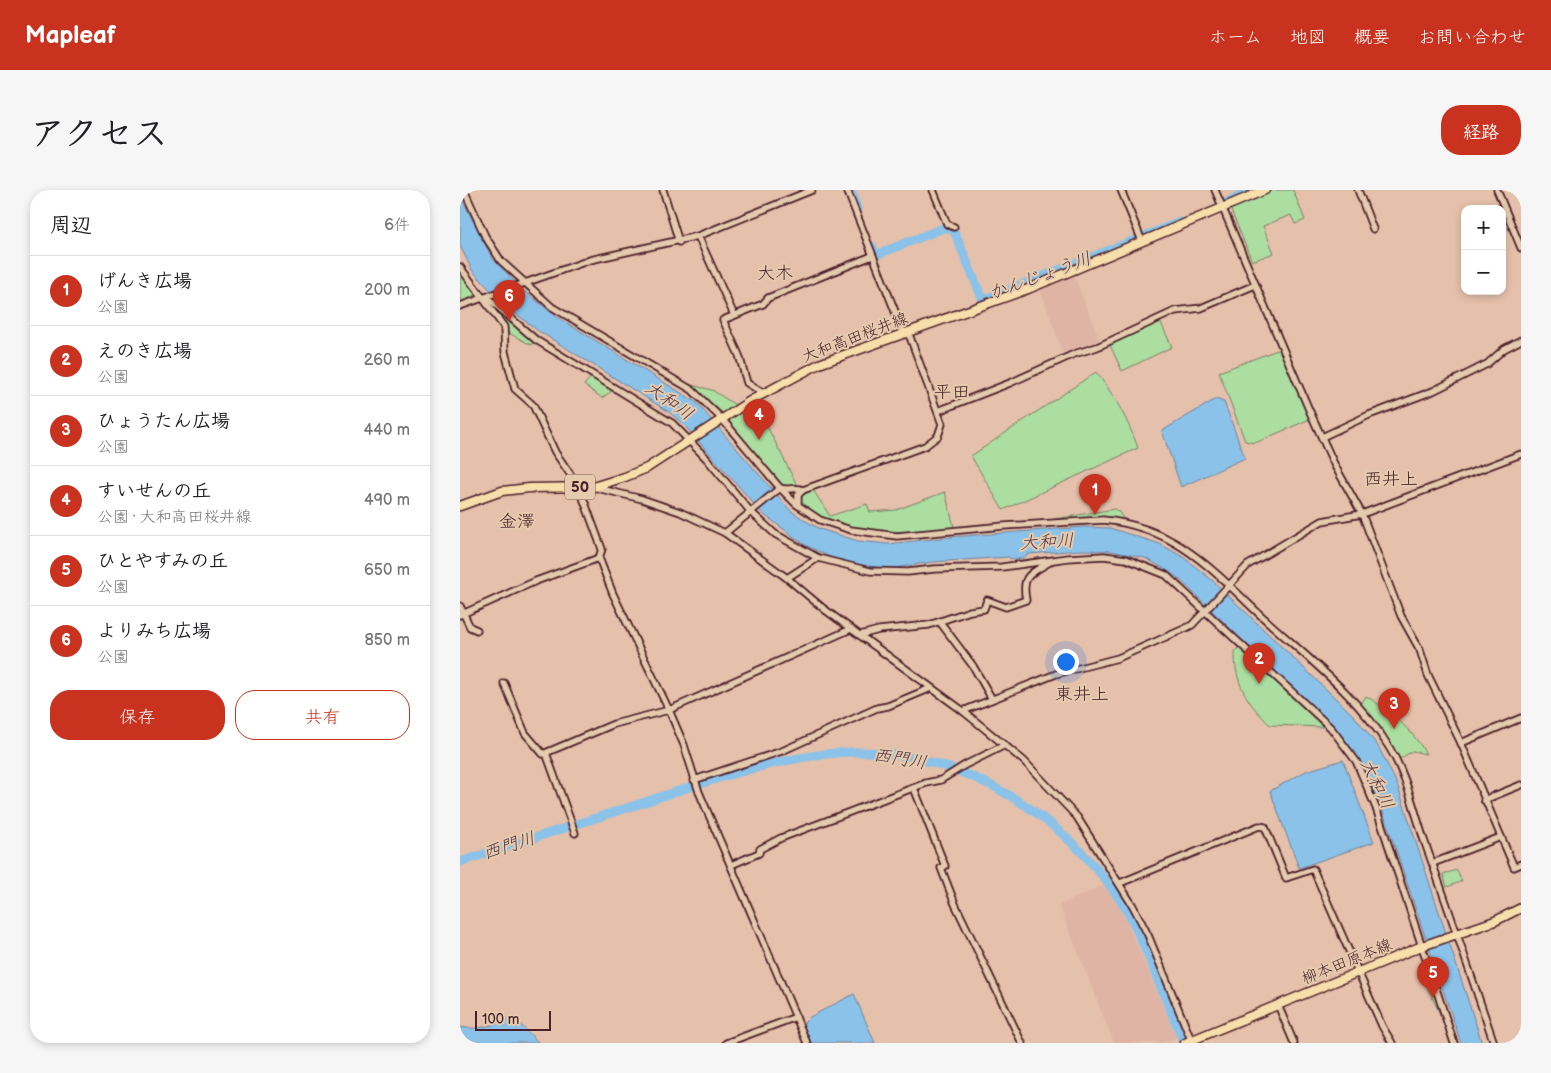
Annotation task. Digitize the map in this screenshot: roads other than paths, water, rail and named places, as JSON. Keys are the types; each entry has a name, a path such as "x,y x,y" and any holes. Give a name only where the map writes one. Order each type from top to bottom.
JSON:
{"main road":[{"name":"大和高田桜井線","path":"460,506 502,492 529,488 593,487 626,477 647,468 763,393 819,364 1028,289 1141,239 1265,190"},
{"name":"柳本田原本線","path":"1189,1042 1423,946 1495,921 1521,908"}],"street":[{"path":"464,190 494,252 524,283 552,307 682,382 721,420 779,489 820,520 851,530 897,536 1004,526 1103,520 1118,522 1164,535 1183,547 1228,585 1353,700 1368,718 1395,760 1433,863 1494,1043"},
{"path":"663,190 680,242"},
{"path":"460,306 590,260 680,242 812,190"},
{"path":"798,505 798,495 803,490 925,446 938,436 942,424 910,337 905,333 872,256 847,190"},
{"path":"932,190 947,224 954,227"},
{"path":"1121,190 1141,239"},
{"path":"1215,190 1310,412 1335,466 1362,514 1401,616 1420,650 1428,675 1461,743 1514,867 1521,864"},
{"path":"1358,190 1373,229"},
{"path":"1497,190 1521,248"},
{"path":"698,236 734,316"},
{"path":"763,393 747,383 739,355 723,320 763,304 768,298 872,256"},
{"path":"460,267 484,297 504,327 505,352 515,389 533,405 555,452 579,487 601,546 598,558 613,594 669,710 684,745 699,792 807,1043"},
{"path":"938,411 1010,383 1074,354 1097,347 1175,311 1201,308 1255,285"},
{"path":"484,297 490,300 536,340 672,423 690,440 751,510 775,534 818,558 855,569 908,572 934,568 1002,567 1104,556 1126,559 1166,574 1331,728 1356,761 1376,808 1454,1043"},
{"path":"1322,437 1433,390 1487,364 1504,349 1521,340"},
{"path":"963,711 1066,671 1118,658 1192,625 1248,565 1264,554 1295,539 1322,521 1362,514 1521,454"},
{"path":"593,487 642,499 680,512 725,533 787,578 824,610 963,711 1024,761 1077,818 1120,883 1148,935 1189,1042"},
{"path":"725,533 779,489 799,488 803,490"},
{"path":"462,614 536,581 598,558"},
{"path":"787,578 818,558"},
{"path":"860,636 879,630 902,627 915,628 940,622 970,611 984,609 987,600 1006,607 1026,600 1023,585 1027,576 1054,560"},
{"path":"460,606 462,614 470,627 477,630"},
{"path":"940,622 973,666 992,699"},
{"path":"504,683 525,733 543,754 614,724 669,710 852,629"},
{"path":"695,781 782,751 877,708 888,706 931,688"},
{"path":"1461,743 1521,718"},
{"path":"731,865 759,852 760,849 782,838 914,788 941,780 965,765 1005,745"},
{"path":"546,753 575,832"},
{"path":"1484,800 1521,785"},
{"path":"914,788 944,866 941,868 955,904 1022,1043"},
{"path":"1120,883 1259,826 1265,827 1286,878 1313,869 1360,971 1382,1026 1392,1043"},
{"path":"1433,863 1501,837"},
{"path":"1278,1005 1294,1043"},
{"path":"726,1043 796,1017"}],"water":[{"name":"大和川","path":"460,195 492,258 523,290 557,317 696,402 791,511 820,529 858,541 888,544 950,537 1084,527 1110,528 1160,544 1183,557 1212,580 1354,716 1378,746 1397,784 1482,1043 1461,1043 1378,797 1372,793 1371,782 1338,732 1178,578 1145,558 1111,551 1081,550 1029,554 1024,558 1011,559 1008,557 933,562 888,569 841,562 805,545 763,514 685,426 669,412 537,330 502,303 472,270 460,246"},
{"path":"1216,399 1224,402 1245,458 1181,487 1162,431"},
{"path":"1343,760 1374,842 1299,868 1270,791 1306,771"},
{"path":"854,994 875,1043 811,1043 803,1024 810,1017"},
{"path":"512,1016 539,1043 460,1043 460,1027 474,1028 487,1026"}],"waterway":[{"name":"かんじょう川","path":"851,190 857,209"},
{"name":"かんじょう川","path":"1218,207 1251,190"},
{"name":"かんじょう川","path":"872,246 876,255 946,227 954,231 983,300 1180,222"},
{"name":"西門川","path":"460,862 710,781 779,762 826,754 869,752 912,758 954,769 993,787 1031,809 1065,836 1095,867 1121,901 1131,918 1184,1043"}],"place":[{"name":"よりみち広場","path":"509,321"},
{"name":"すいせんの丘","path":"759,440"},
{"name":"げんき広場","path":"1095,515"},
{"name":"えのき広場","path":"1259,684"},
{"name":"ひょうたん広場","path":"1394,729"},
{"name":"ひとやすみの丘","path":"1433,998"}],"district":[{"name":"大木","path":"775,273"},
{"name":"平田","path":"952,392"},
{"name":"西井上","path":"1391,479"},
{"name":"金澤","path":"517,521"},
{"name":"東井上","path":"1082,694"}]}
